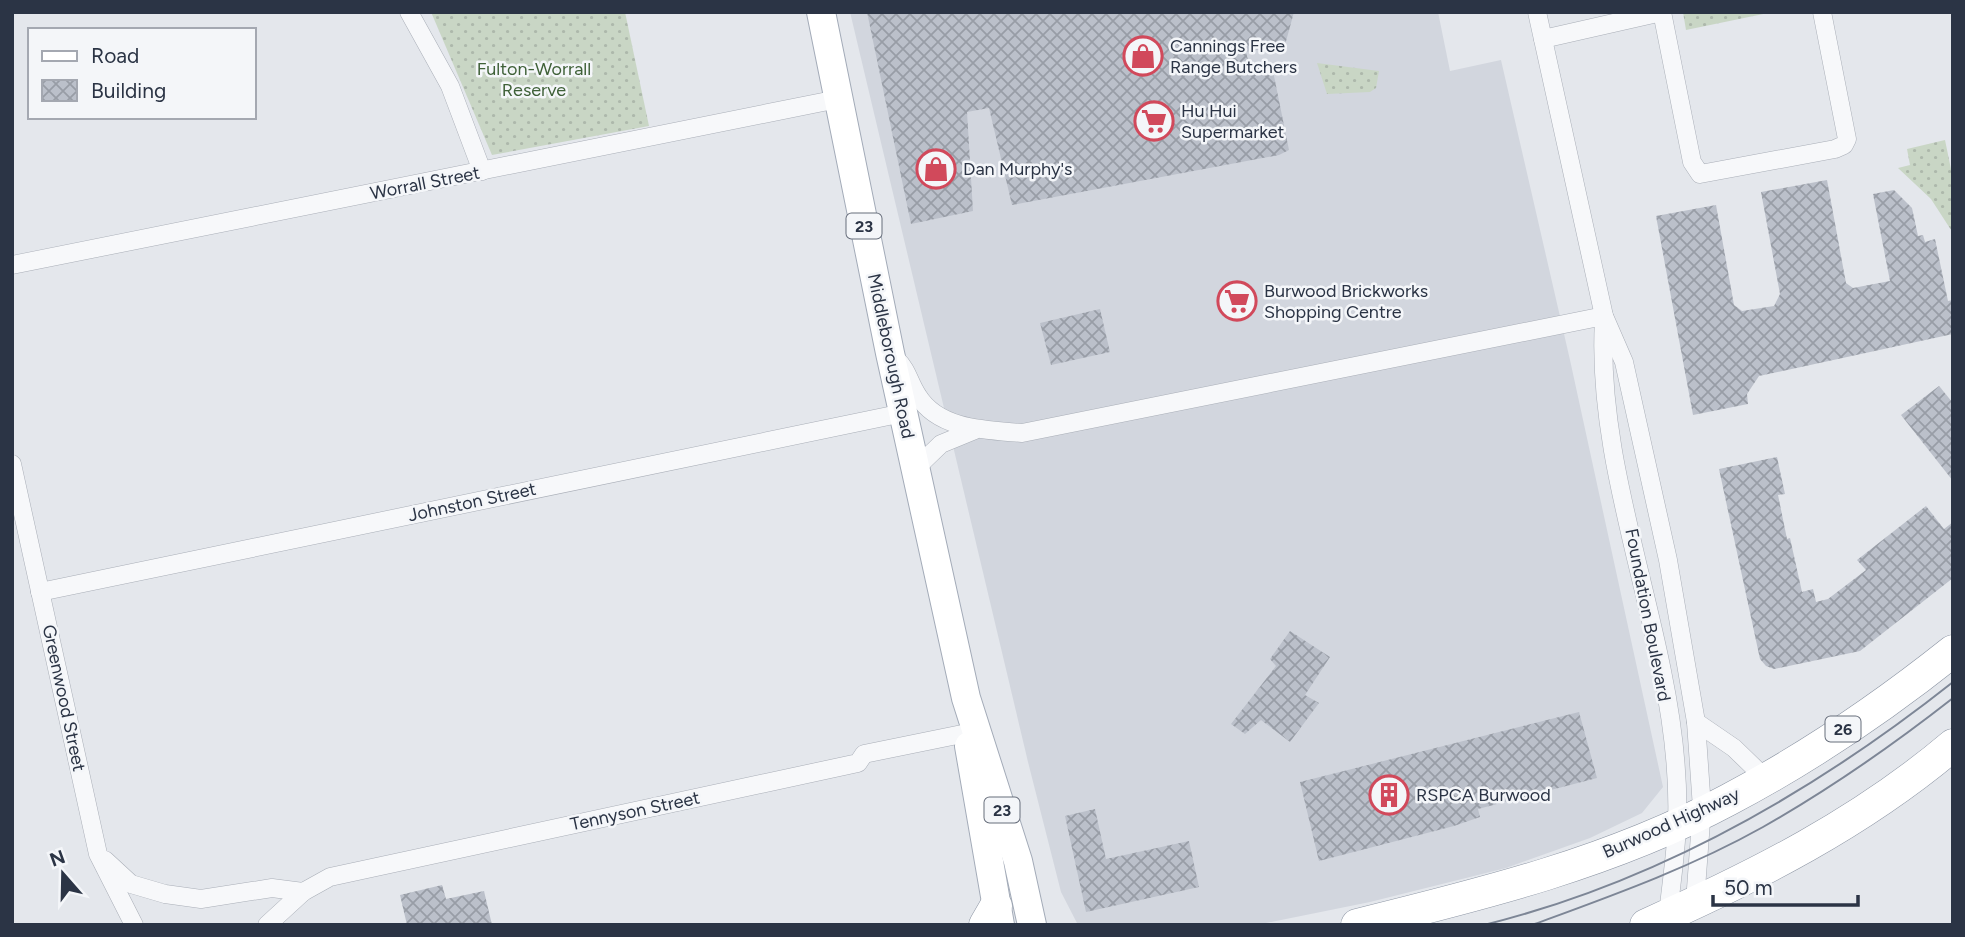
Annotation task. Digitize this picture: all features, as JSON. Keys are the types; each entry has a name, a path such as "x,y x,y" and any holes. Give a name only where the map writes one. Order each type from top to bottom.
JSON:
{"highway":[{"name":"Burwood Highway","path":"1357,925 1504,888 1618,849 1689,819 1765,778 1907,687 1953,651"},
{"path":"1670,914 1761,873 1823,839 1953,745"}],"main road":[{"name":"Middleborough Road","path":"821,12 890,353 965,698 1015,852 1031,925"},
{"name":"Middleborough Road","path":"965,698 967,733 994,919"}],"street":[{"path":"409,12 450,86 482,171"},
{"name":"Foundation Boulevard","path":"1537,12 1604,316 1624,362 1668,560 1696,722 1689,819 1670,914"},
{"path":"1543,39 1662,12 1692,162 1700,173 1835,149 1844,145 1847,139 1822,12"},
{"name":"Worrall Street","path":"12,265 838,99"},
{"path":"890,353 905,368 918,397 936,415 975,429 1022,433 1604,316"},
{"name":"Foundation Boulevard","path":"1604,316 1601,366 1616,462 1662,674 1675,765 1689,819 1670,914"},
{"name":"Johnston Street","path":"40,592 903,412"},
{"path":"915,469 941,444 975,429"},
{"name":"Greenwood Street","path":"12,464 98,854 134,925"},
{"path":"1696,722 1734,748 1765,778"},
{"name":"Tennyson Street","path":"267,925 303,892 330,877 858,762 864,754 967,733"},
{"path":"98,854 131,884 164,894 201,899 272,888 303,892"}],"shaded area":[{"path":"850,12 1438,12 1450,71 1501,60 1663,787 1642,813 1590,838 1506,868 1370,902 1256,925 1078,925 1061,892 1028,762"}],"green space":[{"name":"Fulton-Worrall Reserve","path":"431,12 625,12 649,126 492,155"},
{"path":"1683,12 1773,12 1686,30"},
{"path":"1317,63 1379,71 1376,88 1370,92 1327,94"},
{"path":"1945,140 1953,179 1953,233 1931,199 1898,168 1910,165 1907,149"}],"building":[{"path":"867,12 1294,12 1285,45 1246,52 1249,64 1273,71 1289,150 1279,155 1012,205 989,108 967,112 973,211 911,224"},
{"path":"1827,180 1846,283 1853,288 1890,281 1873,194 1894,190 1912,208 1918,236 1923,235 1925,242 1935,239 1948,301 1953,300 1953,334 1759,376 1747,394 1748,404 1693,415 1656,216 1716,205 1734,305 1742,311 1774,306 1780,294 1761,192"},
{"path":"1100,309 1110,352 1051,365 1040,323"},
{"path":"1939,386 1953,403 1953,481 1901,415"},
{"path":"1777,457 1785,494 1778,495 1787,539 1790,538 1802,592 1813,589 1816,602 1828,599 1866,570 1857,560 1926,506 1944,529 1953,522 1953,578 1860,651 1774,669 1766,666 1760,659 1719,469"},
{"path":"1290,631 1330,657 1305,695 1319,703 1290,742 1261,720 1245,734 1231,724 1276,666 1270,659"},
{"path":"1579,712 1597,778 1478,809 1480,817 1454,826 1319,861 1300,782"},
{"path":"1095,809 1106,859 1189,841 1199,887 1086,912 1065,816"},
{"path":"442,885 446,899 484,891 492,925 407,925 400,895"}],"tram line":[{"path":"1484,925 1548,907 1611,884 1731,829 1845,760 1953,682"},
{"path":"1532,925 1679,868 1763,827 1861,766 1953,698"}],"place":[{"name":"Cannings Free Range Butchers","path":"1143,56"},
{"name":"Hu Hui Supermarket","path":"1154,121"},
{"name":"Dan Murphy's","path":"936,169"},
{"name":"Burwood Brickworks Shopping Centre","path":"1237,301"},
{"name":"RSPCA Burwood","path":"1389,795"}]}
